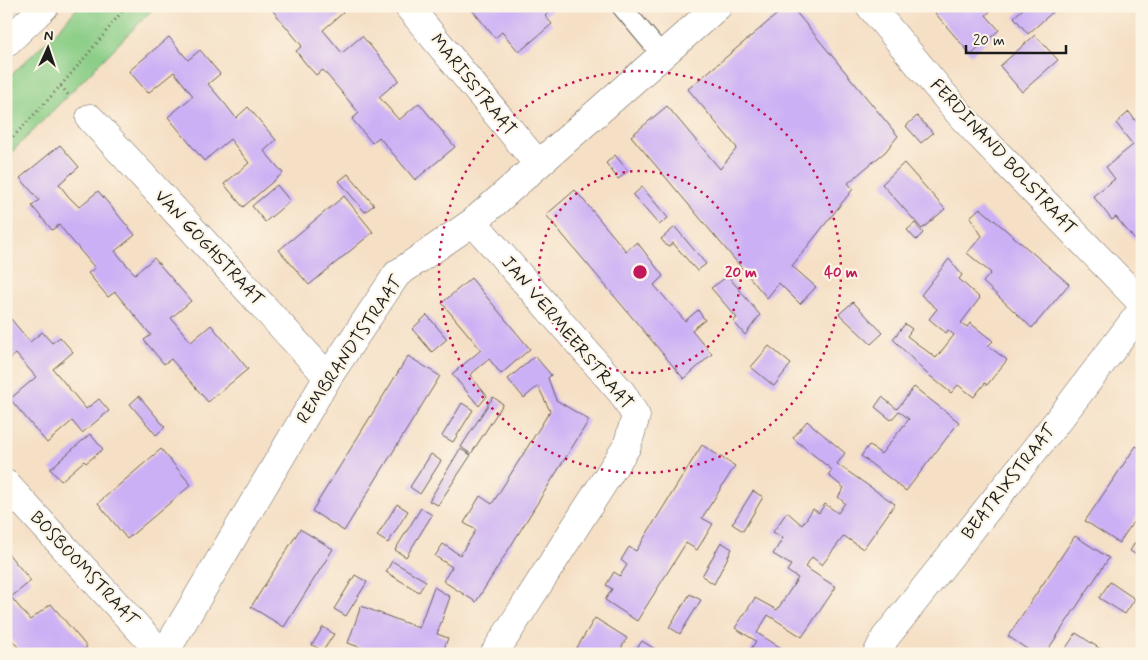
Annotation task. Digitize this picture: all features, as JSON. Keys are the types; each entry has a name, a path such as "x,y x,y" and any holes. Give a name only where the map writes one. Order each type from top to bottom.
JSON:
{"street":[{"path":"6,43 45,6"},
{"name":"MARISSTRAAT","path":"408,6 537,163"},
{"name":"REMBRANDTSTRAAT","path":"163,654 328,377 397,274 472,222 718,6"},
{"name":"FERDINAND BOLSTRAAT","path":"870,6 963,118 1142,303"},
{"name":"VAN GOGHSTRAAT","path":"90,118 328,377"},
{"name":"JAN VERMEERSTRAAT","path":"472,222 622,394 636,416 627,446 494,654"},
{"name":"BEATRIXSTRAAT","path":"877,654 886,638 1063,414 1142,310"},
{"name":"BOSBOOMSTRAAT","path":"6,484 163,654"}],"lane":[{"path":"621,6 662,55"}],"path":[{"path":"6,144 55,93 102,38 126,6"}],"green space":[{"path":"79,6 156,6 6,158 6,80 55,33"}],"building":[{"path":"269,6 337,6 343,13 323,30 342,53 362,36 399,80 379,97 399,120 419,103 455,147 415,180 379,137 372,143 352,119 359,113 323,70 316,75 306,64 296,51 302,46"},
{"path":"469,6 556,6 545,16 552,24 519,52 502,32 495,38"},
{"path":"787,6 791,6 898,136 885,152 848,183 853,189 792,266 816,287 800,304 779,283 767,298 631,136 667,106 720,169 737,148 688,89"},
{"path":"929,6 997,6 986,15 999,30 971,55"},
{"path":"1026,6 1053,6 1056,9 1028,34 1014,17"},
{"path":"1035,35 1058,60 1022,92 1000,66"},
{"path":"169,37 188,60 200,50 220,74 208,84 236,118 248,107 276,140 264,151 283,173 243,207 224,184 249,163 230,139 204,161 168,117 193,96 174,72 148,93 129,71"},
{"path":"1129,112 1142,129 1142,235 1135,240 1116,217 1112,220 1093,196 1115,179 1106,167 1133,145 1116,123"},
{"path":"917,116 933,133 921,143 906,126"},
{"path":"60,145 79,167 59,184 68,196 79,207 98,191 135,235 115,251 125,263 135,274 154,258 191,301 171,318 191,342 211,325 248,369 208,402 171,359 164,364 144,340 151,335 115,292 108,297 88,273 95,268 59,225 52,230 32,206 39,200 20,178"},
{"path":"615,155 628,171 618,179 606,163"},
{"path":"904,163 945,209 922,229 882,184"},
{"path":"348,174 374,205 365,212 339,181"},
{"path":"277,185 290,201 265,222 252,206"},
{"path":"642,187 668,218 659,225 633,195"},
{"path":"575,190 626,251 637,242 663,276 654,285 685,321 698,310 705,320 692,330 712,354 684,379 546,215"},
{"path":"344,196 373,232 309,285 279,250"},
{"path":"980,208 1069,284 1032,328 983,282 991,273 967,253 982,236 970,217"},
{"path":"915,223 923,233 916,240 907,230"},
{"path":"675,227 706,264 697,271 673,243 668,247 661,239"},
{"path":"949,259 962,275 959,279 980,298 961,323 967,327 970,323 993,341 988,346 1007,360 987,385 985,383 974,397 958,385 951,393 925,372 893,339 905,324 912,329 907,336 936,358 954,335 948,330 946,333 929,319 937,309 921,295"},
{"path":"728,276 760,315 745,335 733,321 737,318 711,288"},
{"path":"471,278 530,349 501,374 489,359 470,375 487,396 479,406 452,374 481,350 442,303"},
{"path":"853,302 883,333 871,344 839,314"},
{"path":"6,313 30,342 42,332 52,343 60,337 73,352 53,369 86,409 99,399 109,411 82,433 72,421 47,443 10,399 36,377 16,354 6,362"},
{"path":"427,315 447,339 432,352 412,329"},
{"path":"769,346 791,364 774,386 751,367"},
{"path":"408,356 440,376 344,531 312,511"},
{"path":"535,356 551,375 548,378 556,400 589,420 476,602 443,581 452,567 435,556 443,544 460,555 476,530 464,523 480,496 492,504 550,411 538,386 524,398 508,379"},
{"path":"914,387 959,422 906,491 861,456 869,445 881,454 909,419 899,411 891,420 875,407 882,397 897,409"},
{"path":"139,396 165,427 156,435 130,404"},
{"path":"493,397 503,404 471,454 461,447"},
{"path":"462,403 473,410 453,442 442,436"},
{"path":"807,421 845,453 837,464 895,504 863,549 844,536 822,565 812,557 805,567 836,587 802,637 768,615 757,633 791,654 748,654 756,641 735,628 755,598 777,610 798,578 787,571 791,565 773,554 783,538 773,532 787,512 802,525 813,509 819,513 825,504 838,513 845,503 838,497 844,488 828,475 832,470 793,438"},
{"path":"90,434 103,449 86,463 84,461 61,481 50,469"},
{"path":"702,445 735,466 702,518 713,524 697,550 686,543 637,621 605,600 612,589 606,585 614,572 620,576 627,565 621,560 629,547 636,551"},
{"path":"1136,446 1142,450 1142,509 1119,543 1085,521"},
{"path":"161,449 191,485 127,539 98,503"},
{"path":"460,449 471,455 438,505 429,501"},
{"path":"431,454 441,461 420,494 410,487"},
{"path":"753,491 763,497 743,531 732,524"},
{"path":"397,504 408,511 388,543 377,536"},
{"path":"421,508 432,515 406,557 395,550"},
{"path":"300,529 333,549 284,627 251,607"},
{"path":"1140,534 1142,535 1142,558 1130,551"},
{"path":"1075,536 1109,558 1045,654 1034,654 1008,636"},
{"path":"721,542 732,549 714,584 702,576"},
{"path":"6,551 31,581 11,597 30,620 51,604 87,647 79,654 24,654 10,638 6,641"},
{"path":"392,561 426,581 419,592 386,572"},
{"path":"355,575 367,582 346,616 334,609"},
{"path":"1110,582 1135,599 1125,614 1099,598"},
{"path":"434,587 450,597 437,634 448,638 442,654 378,654 348,643 361,606 419,628"},
{"path":"690,594 701,600 680,634 669,627"},
{"path":"595,618 627,638 618,654 573,654"},
{"path":"323,627 334,634 323,651 312,645"},
{"path":"1076,633 1102,650 1099,654 1075,654 1066,648"},
{"path":"642,641 663,654 633,654"}]}
